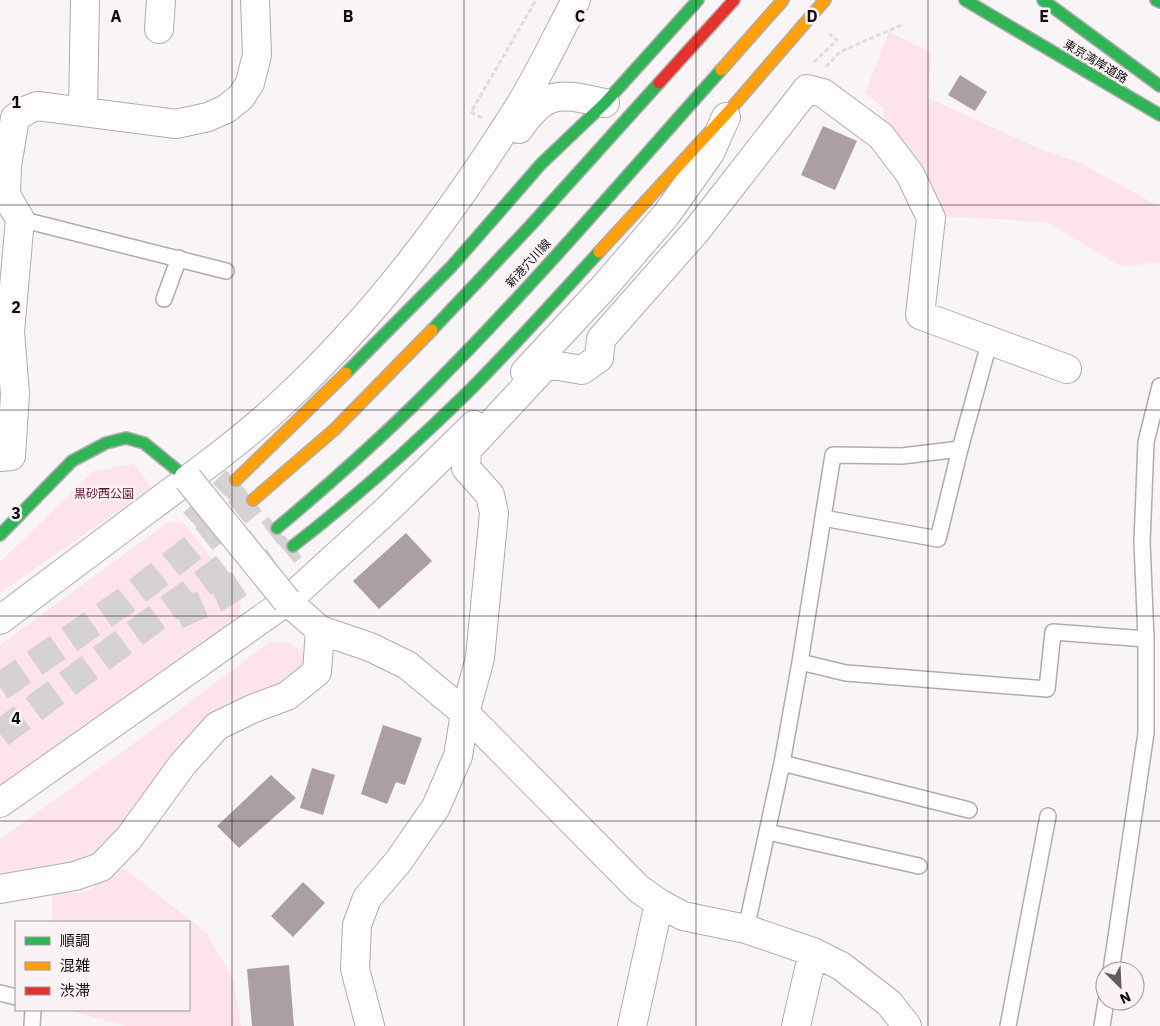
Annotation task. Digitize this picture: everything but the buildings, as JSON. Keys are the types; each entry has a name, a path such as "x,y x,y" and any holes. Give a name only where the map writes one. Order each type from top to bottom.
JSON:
{"main road":[{"path":"236,480 392,328 452,266 540,164 605,103 698,0"},
{"name":"新港穴川線","path":"253,500 335,429 453,309 538,218 734,0"},
{"name":"新港穴川線","path":"277,528 328,485 376,440 488,330 783,0"},
{"path":"293,546 374,479 511,348 728,112 825,0"},
{"name":"東京湾岸道路","path":"965,0 1160,115"},
{"path":"1044,0 1160,86"},
{"path":"1156,0 1160,2"},
{"path":"0,535 72,461 106,443 126,438 144,443 188,479"}],"street":[{"path":"83,111 85,0"},
{"path":"159,29 161,0"},
{"path":"0,457 11,456 15,394 5,332 20,218 3,195 15,118 27,110 38,106 176,124 208,117 226,109 241,97 250,83 256,55 255,0"},
{"path":"0,620 188,479 286,399 377,303 439,226 518,108 576,0"},
{"path":"370,1026 355,969 357,925 367,898 398,862 436,808 458,756 465,713 480,658 494,513 490,495 466,468 466,450 547,364 582,370 599,358 601,339 697,230 807,89 823,93 881,136 910,174 931,218 920,315 1067,369"},
{"path":"439,226 469,199 528,115 538,104 548,99 569,95 605,103"},
{"path":"0,804 287,601 388,509 450,449 549,347 666,215 710,154 728,112"},
{"path":"188,479 287,601 320,630 370,647 407,665 465,713 639,888 659,903 683,916 746,929 813,952 841,966 889,1004 907,1026"},
{"path":"0,889 75,876 101,867 129,838 182,765 217,726 252,709 287,696 317,672 320,630"},
{"path":"632,1026 659,903"},
{"path":"796,1026 813,952"}],"lane":[{"path":"20,218 226,271"},
{"path":"164,299 179,258"},
{"path":"823,518 938,539 990,340"},
{"path":"1112,961 1146,733 1146,639 1142,542 1146,442 1160,386"},
{"path":"746,929 782,763 833,455 902,456 960,449"},
{"path":"800,662 846,673 1047,689 1053,632 1146,639"},
{"path":"782,763 970,810"},
{"path":"1008,1026 1048,816"},
{"path":"768,832 919,866"},
{"path":"0,994 15,997"},
{"path":"32,1026 34,1011"},
{"path":"1102,1026 1104,1011"}],"path":[{"path":"485,120 471,112 536,0"},
{"path":"822,72 840,52 904,24"},
{"path":"812,65 836,40"}],"green space":[{"path":"889,32 931,52 928,98 1040,149 1081,163 1160,207 1160,264 1159,262 1122,267 1047,222 940,216 926,173 886,131 883,107 865,93"},
{"name":"黒砂西公園","path":"133,464 152,487 0,593 0,562 94,471"},
{"path":"183,522 241,596 239,622 0,790 0,645 167,523"},
{"path":"268,643 289,643 313,658 304,669 265,694 101,858 0,879 0,839 165,721"},
{"path":"126,870 207,933 234,982 241,1026 125,1026 72,1011 190,1011 190,921 52,921 52,892 85,892 111,871"}],"tunnel":[{"path":"193,523 236,480"},
{"path":"0,687 125,601 253,500"},
{"path":"0,734 277,528"},
{"path":"177,615 217,598 277,559 293,546"}],"traffic: fast":[{"path":"346,373 452,266 541,164 605,103 698,0"},
{"path":"965,0 1160,115"},
{"path":"1043,0 1160,86"},
{"path":"1156,0 1160,2"},
{"path":"277,528 380,437 475,343 582,227 721,70"},
{"path":"432,330 531,225 659,83"},
{"path":"293,546 405,452 469,391 599,252"},
{"path":"0,535 72,461 106,443 126,438 144,443 188,479"}],"traffic: slow":[{"path":"721,70 783,0"},
{"path":"599,252 728,112 825,0"},
{"path":"253,500 335,429 432,330"},
{"path":"236,480 346,373"}],"traffic: jam":[{"path":"659,83 734,0"}]}
